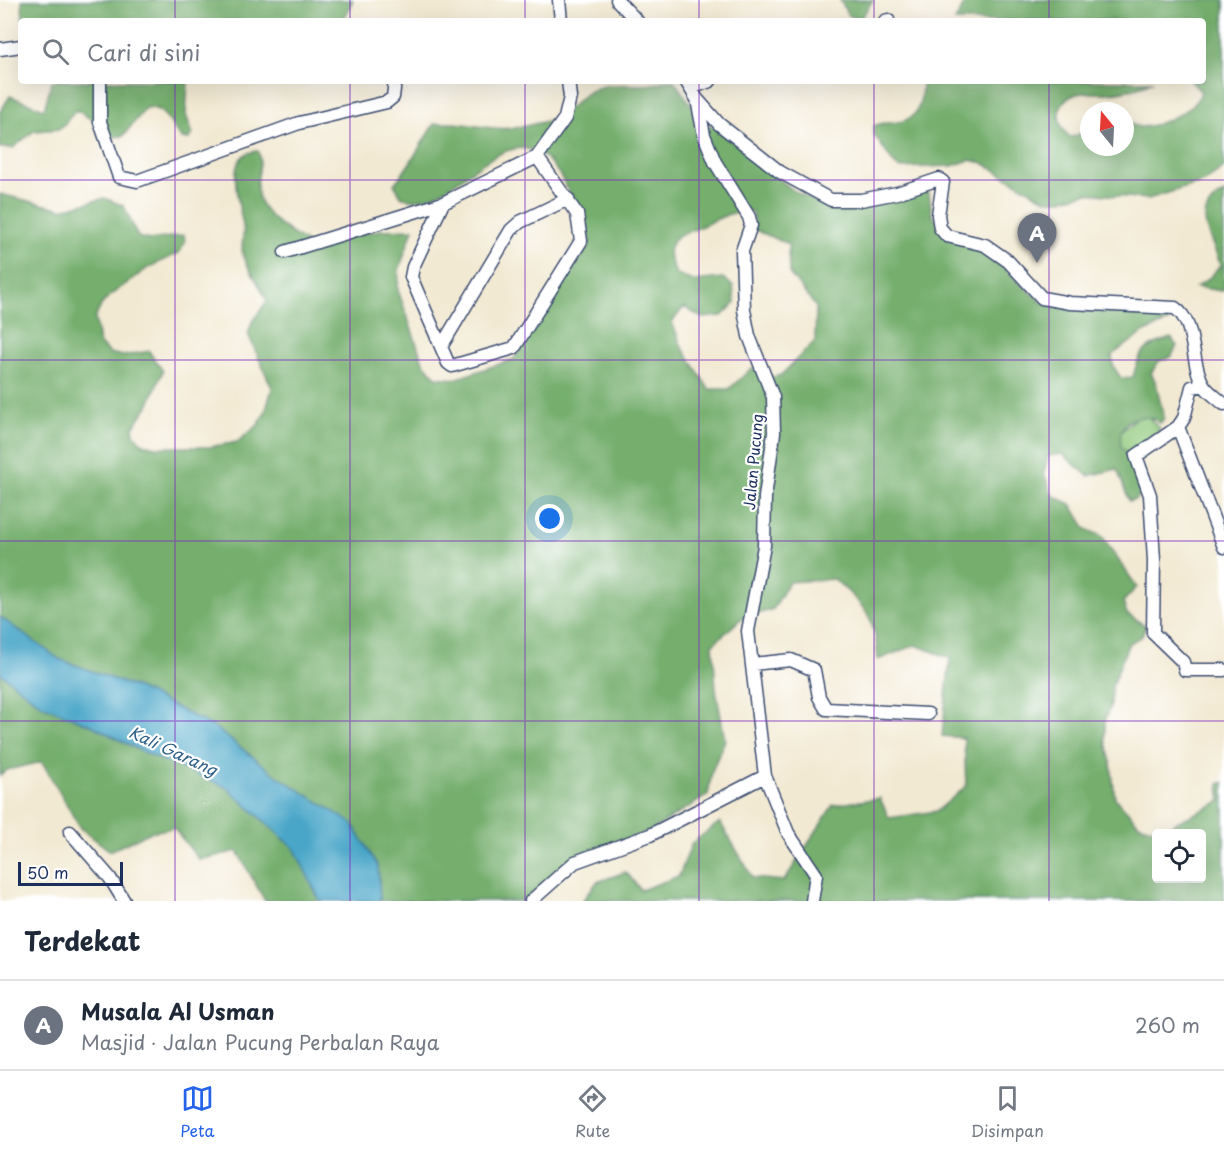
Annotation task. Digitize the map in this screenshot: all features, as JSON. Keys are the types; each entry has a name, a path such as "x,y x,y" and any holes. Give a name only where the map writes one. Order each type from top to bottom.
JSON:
{"street":[{"path":"559,0 561,18"},
{"path":"617,0 635,18"},
{"path":"0,49 18,46"},
{"path":"100,84 100,122 119,177 137,181 299,123 387,102 393,97 395,84"},
{"path":"285,252 442,203 537,157 565,118 570,97 568,84"},
{"path":"692,89 719,124 780,172 831,200 861,200 897,193 939,179 943,182 944,188 939,208 940,228 948,236 985,245 1008,261 1042,298 1122,307 1167,306 1181,312 1203,385 1224,404"},
{"name":"Jalan Pucung","path":"692,89 704,135 715,162 749,217 751,225 742,251 744,310 749,336 773,397 774,433 765,497 764,546 748,631 765,776 788,833 816,875 812,901"},
{"path":"442,203 413,267 411,278 448,363 452,366 514,348 581,241 577,214 537,157"},
{"path":"441,347 511,230 520,222 568,199"},
{"path":"1203,385 1192,387 1184,418 1178,428 1136,456 1150,495 1154,560 1153,633 1182,662 1185,670 1224,670"},
{"path":"1178,428 1224,547"},
{"path":"753,664 790,660 814,670 819,697 826,709 928,714"},
{"path":"531,901 575,862 650,835 765,776"},
{"path":"70,832 110,878 124,901"}],"green space":[{"path":"22,0 353,0 344,18 23,18"},
{"path":"840,0 873,0 861,18 848,15"},
{"path":"967,0 1224,0 1224,168 1204,182 1148,199 1086,193 1059,200 1046,200 983,163 970,160 952,166 899,168 873,133 874,126 905,120 915,113 920,102 922,84 1146,84 1120,92 1079,94 1065,101 1060,111 1060,122 1066,133 1070,137 1080,133 1080,156 1134,156 1134,126 1158,124 1185,111 1198,99 1201,92 1194,84 1206,84 1206,18 957,18"},
{"path":"51,84 188,84 186,115 193,134 189,139 182,139 163,114 153,108 146,108 123,136 101,138 93,120 76,110 60,129 34,131 13,148 0,148 0,112 10,96 44,109"},
{"path":"676,84 691,104 698,123 715,127 793,190 826,207 858,207 920,188 929,192 932,215 953,234 974,241 1041,302 1087,311 1165,315 1168,322 1145,332 1112,355 1113,366 1121,378 1133,377 1138,360 1149,347 1171,338 1177,346 1171,357 1159,361 1151,373 1156,383 1164,419 1160,423 1144,417 1133,419 1124,426 1121,432 1121,447 1132,458 1145,491 1136,499 1129,501 1117,469 1088,476 1062,454 1048,456 1044,473 1052,495 1071,504 1086,529 1102,536 1137,587 1123,602 1127,614 1146,626 1141,637 1129,643 1112,686 1111,704 1105,720 1105,738 1111,763 1115,798 1139,824 1153,829 1152,883 1206,883 1206,829 1163,829 1221,801 1219,784 1224,782 1224,901 582,901 597,882 626,872 641,890 679,876 692,843 720,822 753,878 784,881 833,805 880,798 889,818 937,811 966,786 964,738 942,736 950,658 915,645 878,660 877,645 867,614 862,606 834,579 789,582 773,609 741,619 713,644 716,690 725,740 712,771 708,795 650,831 574,857 525,901 380,901 378,866 277,776 214,727 140,689 59,659 0,617 0,194 62,209 105,198 124,206 138,237 150,240 184,235 185,242 179,253 148,268 111,295 102,304 95,318 99,343 109,353 123,356 149,351 163,371 148,406 133,427 134,434 143,444 156,447 209,447 237,442 258,425 265,413 272,388 248,334 252,322 267,301 242,252 243,230 236,170 240,160 247,154 258,151 260,161 257,189 263,207 277,222 311,246 379,230 413,229 399,270 398,290 423,362 436,377 455,379 514,359 590,243 585,226 562,179 542,156 522,148 502,153 440,192 420,199 401,196 394,184 434,124 521,127 556,118 597,88","holes":["752,211 755,230 788,244 789,273 816,307 815,341 781,375 773,377 752,368 729,389 709,389 682,347 672,322 684,307 702,318 722,316 735,303 733,286 723,278 693,281 676,274 669,250 673,241 677,237 729,214"]},
{"path":"1224,193 1224,290 1196,287 1208,279 1220,266 1205,217 1213,201"},
{"path":"1143,411 1160,429 1130,458 1113,440"},
{"path":"0,673 42,705 226,787 295,848 320,901 265,901 237,851 199,860 174,828 151,832 110,851 80,828 42,762 7,770 0,776"}],"water":[{"name":"Kali Garang","path":"0,617 59,659 140,689 214,727 277,776 352,823 378,866 380,901 320,901 294,848 226,787 42,705 0,673"}],"place":[{"name":"Musala Al Usman","path":"1037,263"}]}
